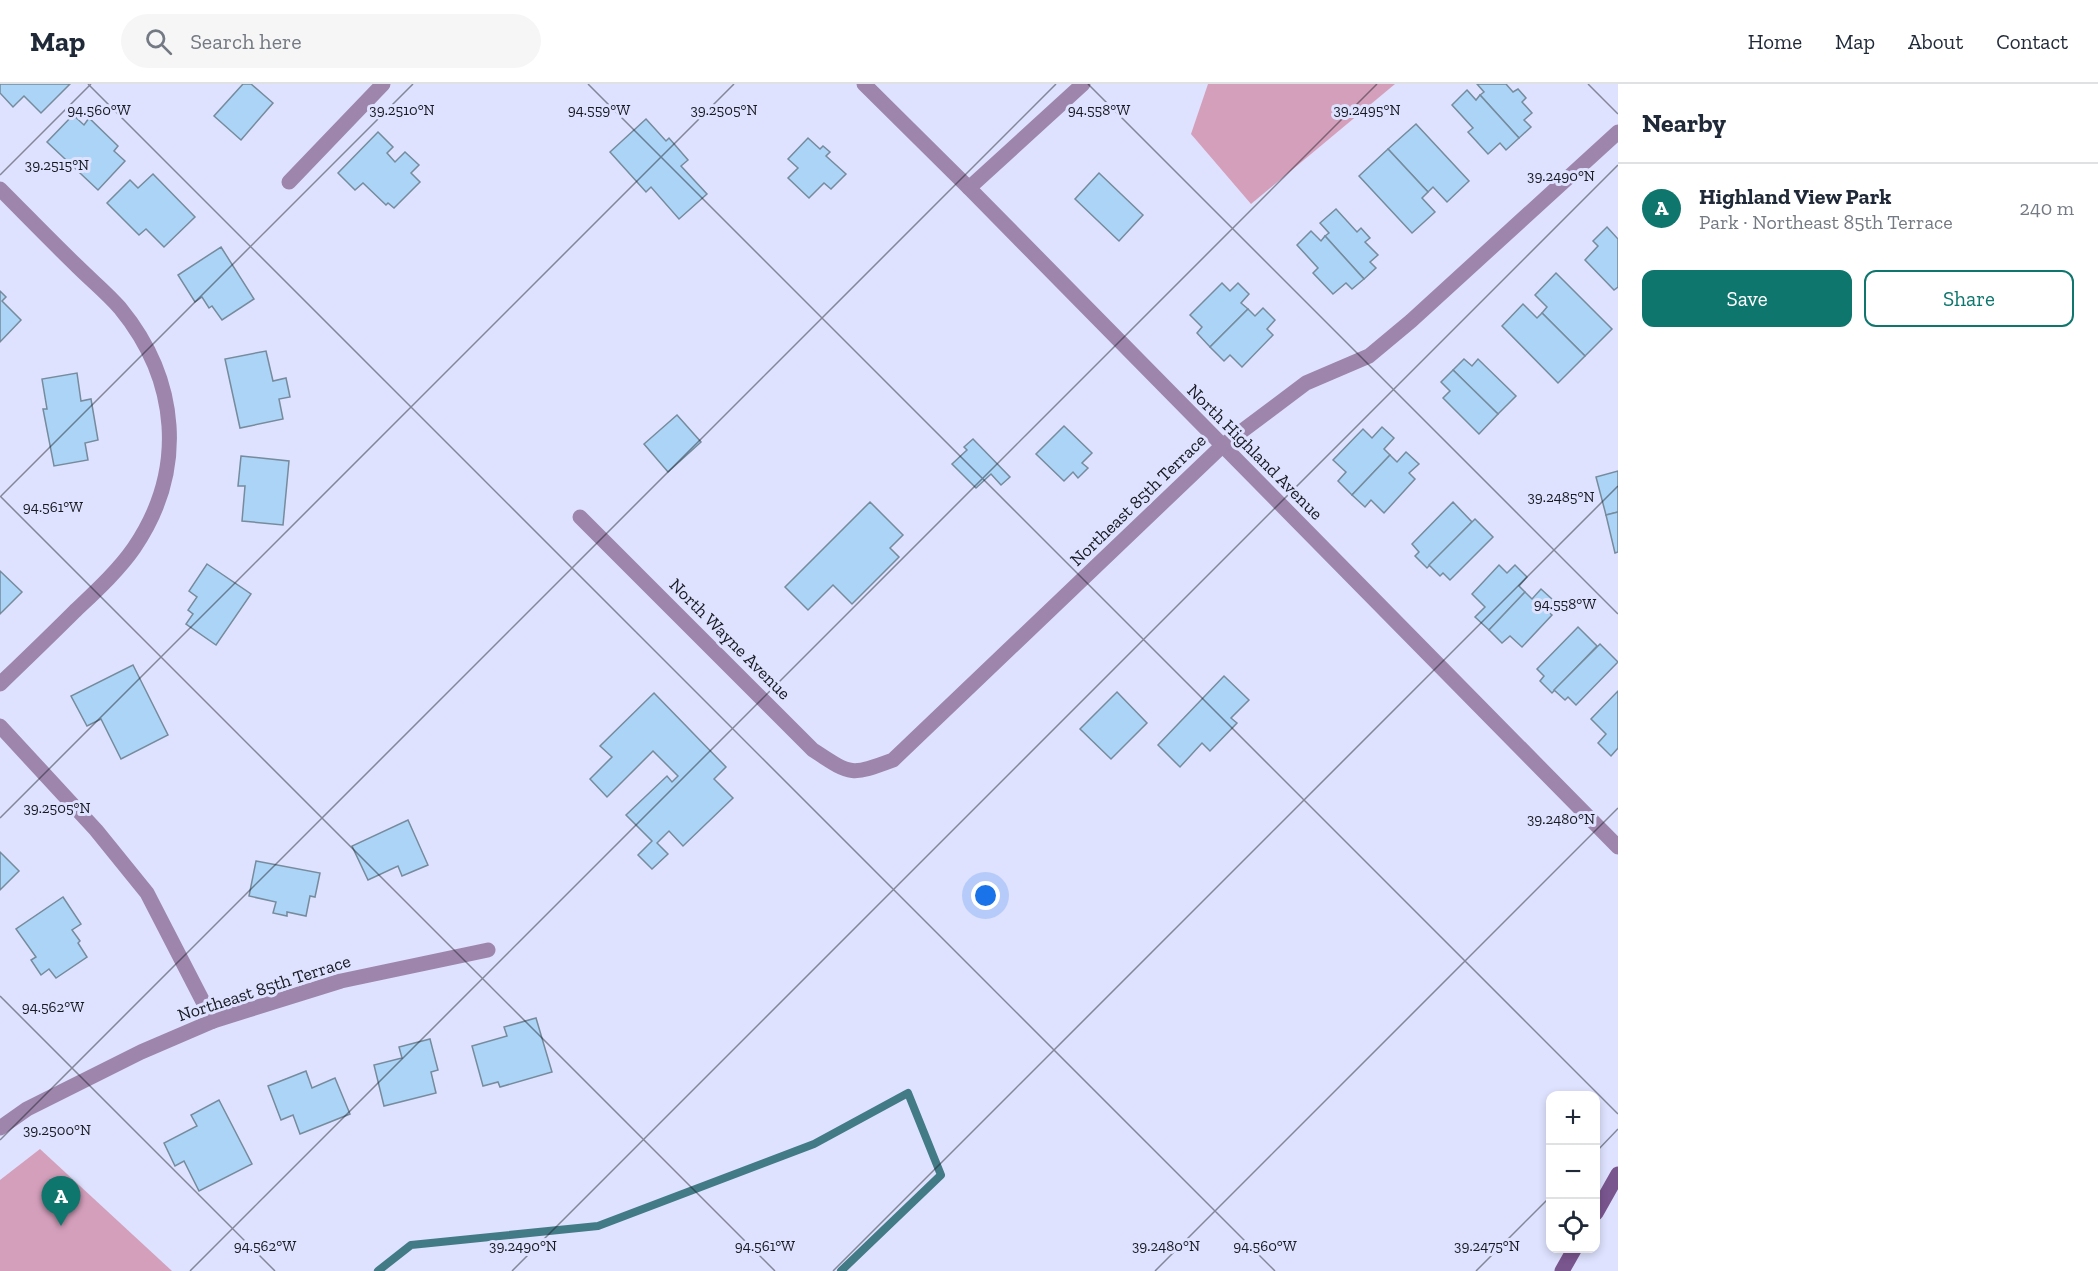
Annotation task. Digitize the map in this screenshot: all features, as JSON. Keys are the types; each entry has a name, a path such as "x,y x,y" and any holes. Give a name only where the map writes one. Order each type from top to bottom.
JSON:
{"main road":[{"path":"1600,1206 1618,1174"},
{"path":"1562,1271 1572,1253"}],"street":[{"path":"289,182 383,84"},
{"name":"North Highland Avenue","path":"864,84 1618,847"},
{"path":"969,188 1083,84"},
{"name":"Northeast 85th Terrace","path":"862,771 893,760 1222,446 1306,383 1369,356 1411,321 1618,132"},
{"path":"0,189 119,307 142,340 157,367 166,398 170,434 168,470 165,480 155,510 134,549 99,589 0,684"},
{"name":"North Wayne Avenue","path":"580,518 813,750 842,770 862,771"},
{"path":"0,726 96,830 147,893 162,918 213,1021"},
{"name":"Northeast 85th Terrace","path":"0,1128 27,1109 141,1052 213,1021 341,981 488,950"}],"shaded area":[{"path":"1208,84 1395,84 1251,204 1191,134"},
{"path":"40,1149 172,1271 0,1271 0,1180"}],"building":[{"path":"0,84 70,84 41,113 24,96 13,107 0,93"},
{"path":"243,84 251,84 273,103 241,140 214,116"},
{"path":"1477,84 1506,84 1513,92 1518,89 1526,98 1522,102 1532,113 1524,120 1531,127 1519,138 1480,95 1484,92"},
{"path":"1467,90 1476,100 1480,95 1519,138 1506,150 1500,143 1488,154 1468,132 1473,128 1452,105"},
{"path":"73,115 84,125 89,118 118,146 114,151 125,161 98,190 47,142"},
{"path":"646,119 666,141 669,138 688,160 681,166 707,194 679,219 651,187 646,192 610,152"},
{"path":"1416,124 1469,181 1447,202 1433,187 1428,192 1388,149"},
{"path":"378,132 393,147 387,153 395,162 405,152 419,165 411,173 420,182 394,208 388,203 386,205 363,183 355,190 338,173"},
{"path":"808,138 820,149 823,146 830,152 826,156 846,174 831,189 824,183 809,198 788,178 798,168 788,159"},
{"path":"1388,149 1428,192 1422,198 1435,212 1412,233 1359,176"},
{"path":"1099,173 1143,215 1119,241 1075,199"},
{"path":"153,174 195,217 164,247 146,229 139,235 107,203 130,180 138,188"},
{"path":"1336,209 1357,232 1361,228 1370,238 1365,242 1378,255 1370,262 1376,268 1364,279 1325,236 1329,233 1320,223"},
{"path":"1607,227 1618,239 1618,287 1614,290 1585,260 1598,246 1593,241"},
{"path":"1311,231 1321,241 1325,236 1364,279 1352,289 1346,283 1333,294 1313,273 1318,268 1297,245"},
{"path":"221,247 254,299 222,320 212,306 209,308 202,297 195,302 178,275"},
{"path":"1556,273 1612,329 1585,356 1542,313 1547,307 1535,295"},
{"path":"1222,283 1230,291 1238,283 1249,294 1241,303 1248,309 1210,347 1197,333 1202,327 1190,315"},
{"path":"0,291 6,297 2,301 21,320 0,342"},
{"path":"1523,304 1537,318 1542,313 1585,356 1558,383 1502,326"},
{"path":"1263,308 1275,320 1267,329 1273,335 1242,367 1230,355 1224,361 1210,347 1248,309 1255,316"},
{"path":"266,351 273,381 286,378 290,397 279,399 283,419 240,428 225,359"},
{"path":"1464,359 1472,366 1478,359 1516,396 1498,414 1453,370"},
{"path":"1453,370 1498,414 1479,434 1443,398 1450,391 1441,382"},
{"path":"77,373 81,401 91,399 98,440 85,443 88,460 54,466 43,409 47,409 42,379"},
{"path":"677,415 701,442 668,472 644,444"},
{"path":"1064,426 1092,453 1082,463 1088,468 1078,478 1073,472 1064,481 1036,454"},
{"path":"1382,427 1394,438 1384,449 1390,455 1352,495 1338,481 1346,472 1333,460 1363,429 1372,438"},
{"path":"973,439 1010,477 1001,485 991,474 976,488 952,464 967,450 964,447"},
{"path":"1406,452 1419,464 1409,473 1415,479 1384,513 1371,500 1365,507 1352,495 1390,455 1397,462"},
{"path":"241,456 289,461 283,525 242,521 245,486 238,486"},
{"path":"1618,471 1618,512 1606,515 1596,477"},
{"path":"870,502 903,535 890,548 899,557 852,604 833,585 808,610 785,587"},
{"path":"1453,502 1472,522 1427,568 1415,556 1419,552 1412,544"},
{"path":"1618,512 1618,552 1615,553 1606,515"},
{"path":"1475,519 1493,537 1450,580 1443,573 1440,576 1429,565"},
{"path":"207,564 251,594 216,645 186,624 193,614 188,610 197,597 189,591"},
{"path":"1499,565 1507,573 1515,565 1527,577 1519,586 1525,592 1489,630 1475,617 1485,607 1472,594"},
{"path":"0,571 22,592 0,614"},
{"path":"1541,589 1553,600 1544,608 1552,615 1522,647 1510,636 1502,643 1489,630 1525,592 1532,599"},
{"path":"1578,627 1597,646 1552,693 1540,681 1544,676 1537,669"},
{"path":"1600,644 1618,662 1576,705 1568,697 1565,700 1554,690"},
{"path":"133,665 168,735 121,759 101,719 87,726 71,696"},
{"path":"1224,676 1249,700 1231,718 1237,723 1210,751 1202,743 1180,767 1158,745"},
{"path":"1618,691 1618,748 1611,756 1598,743 1606,734 1591,719"},
{"path":"1117,692 1147,723 1111,759 1080,729"},
{"path":"654,693 726,767 714,779 733,798 683,846 669,831 657,843 668,854 652,869 638,855 652,841 626,815 667,776 672,782 678,776 653,751 607,797 590,779 612,757 600,746"},
{"path":"408,820 428,865 402,876 398,866 368,880 352,846"},
{"path":"0,852 19,871 0,890"},
{"path":"256,861 320,873 315,897 310,896 306,916 287,912 287,916 273,913 276,902 249,896"},
{"path":"63,897 81,924 72,930 87,957 56,978 49,969 41,975 31,960 36,957 16,929"},
{"path":"536,1018 552,1072 500,1087 498,1082 483,1086 472,1046 507,1036 504,1027"},
{"path":"430,1039 438,1070 431,1072 436,1093 384,1106 374,1065 402,1058 399,1047"},
{"path":"306,1071 312,1088 335,1078 350,1114 300,1134 293,1115 281,1120 268,1086"},
{"path":"219,1100 252,1164 199,1191 184,1161 175,1166 164,1143 197,1126 191,1115"}],"waterway":[{"path":"378,1271 411,1245 598,1226 814,1144 908,1093 941,1175 841,1271"}],"place":[{"name":"Highland View Park","path":"61,1226"}]}
